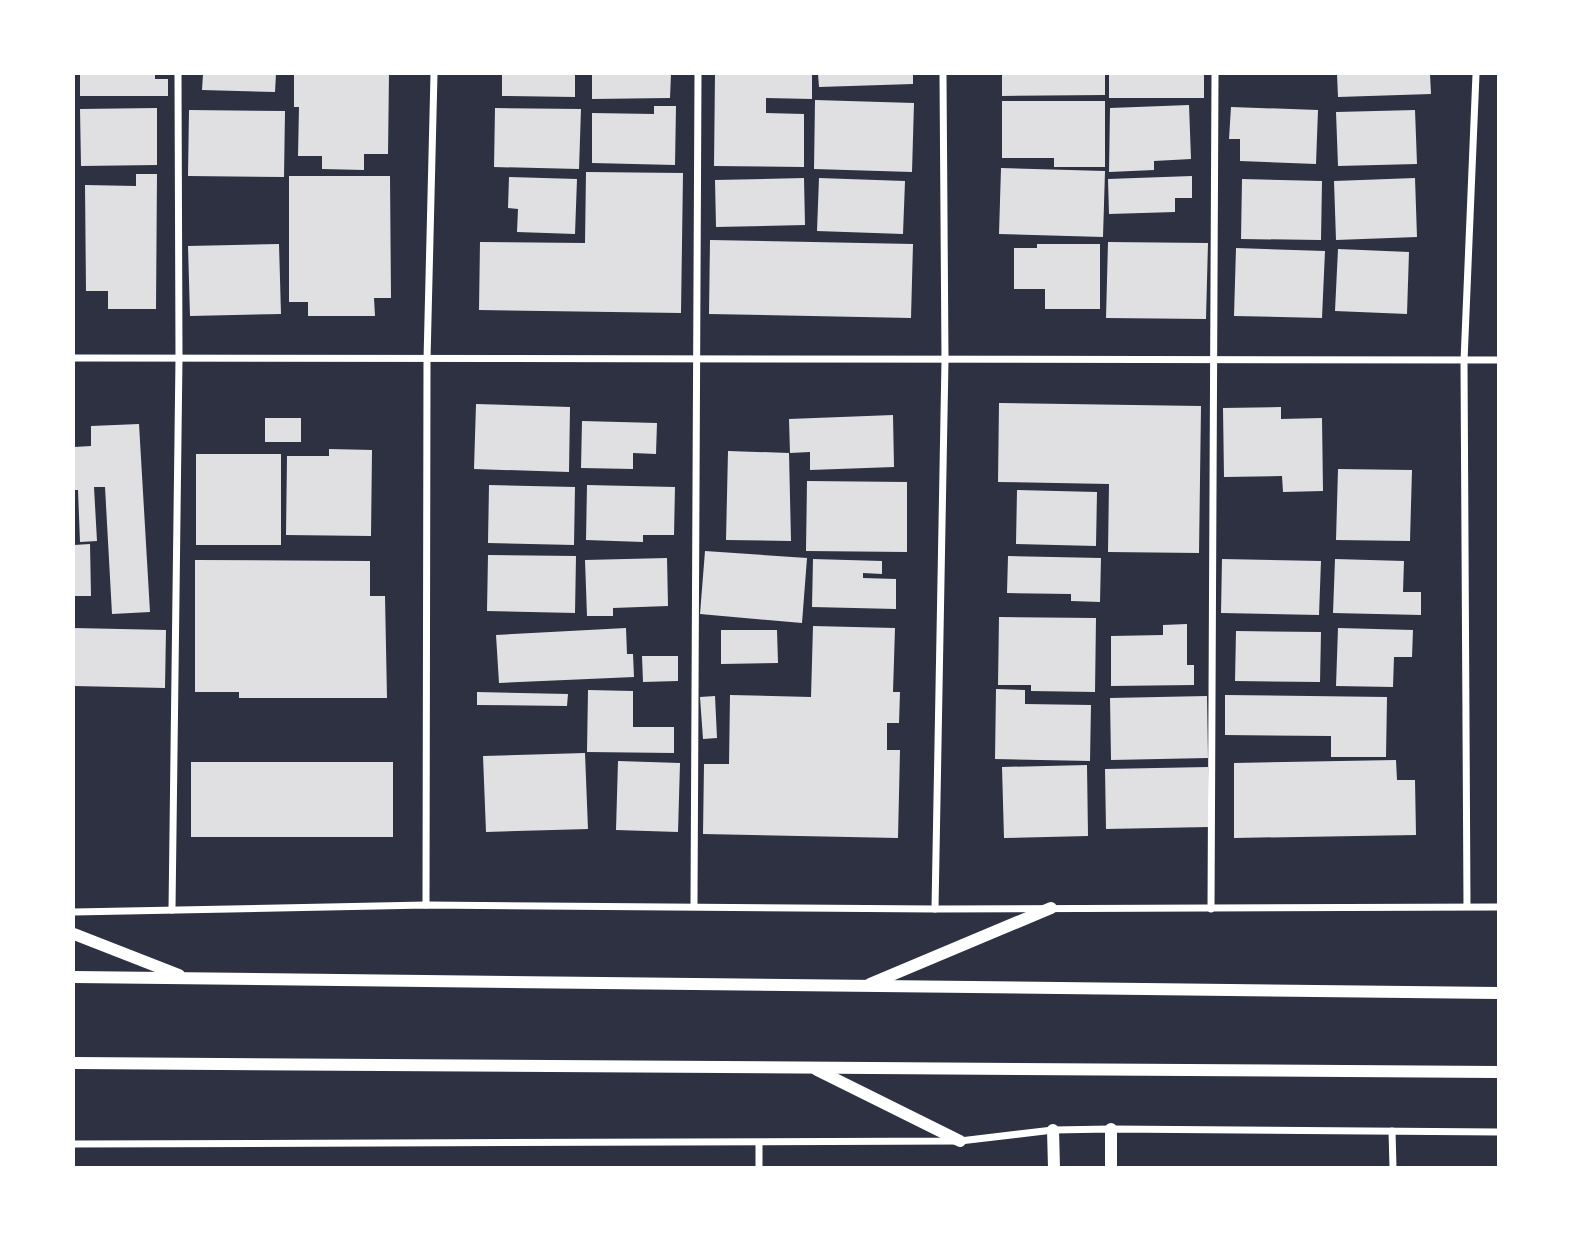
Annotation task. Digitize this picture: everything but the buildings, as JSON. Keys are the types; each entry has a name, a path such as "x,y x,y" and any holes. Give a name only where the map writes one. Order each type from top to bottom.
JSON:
{"street":[{"path":"172,909 179,358 178,74"},
{"path":"426,905 427,360 434,74"},
{"path":"694,904 698,74"},
{"path":"935,909 945,360 943,74"},
{"path":"1211,909 1215,74"},
{"path":"1466,906 1464,361 1476,74"},
{"path":"74,358 696,358 1214,362 1499,360"},
{"path":"74,912 426,905 694,904 935,909 1499,907"},
{"path":"865,986 1051,908"},
{"path":"74,934 186,978"},
{"path":"74,977 1499,993"},
{"path":"74,1063 1499,1072"},
{"path":"814,1068 960,1141"},
{"path":"1111,1129 1111,1167"},
{"path":"74,1144 759,1144 960,1141 1053,1130 1111,1129 1499,1132"},
{"path":"1053,1130 1054,1167"},
{"path":"1392,1131 1392,1167"},
{"path":"759,1144 759,1167"}]}
